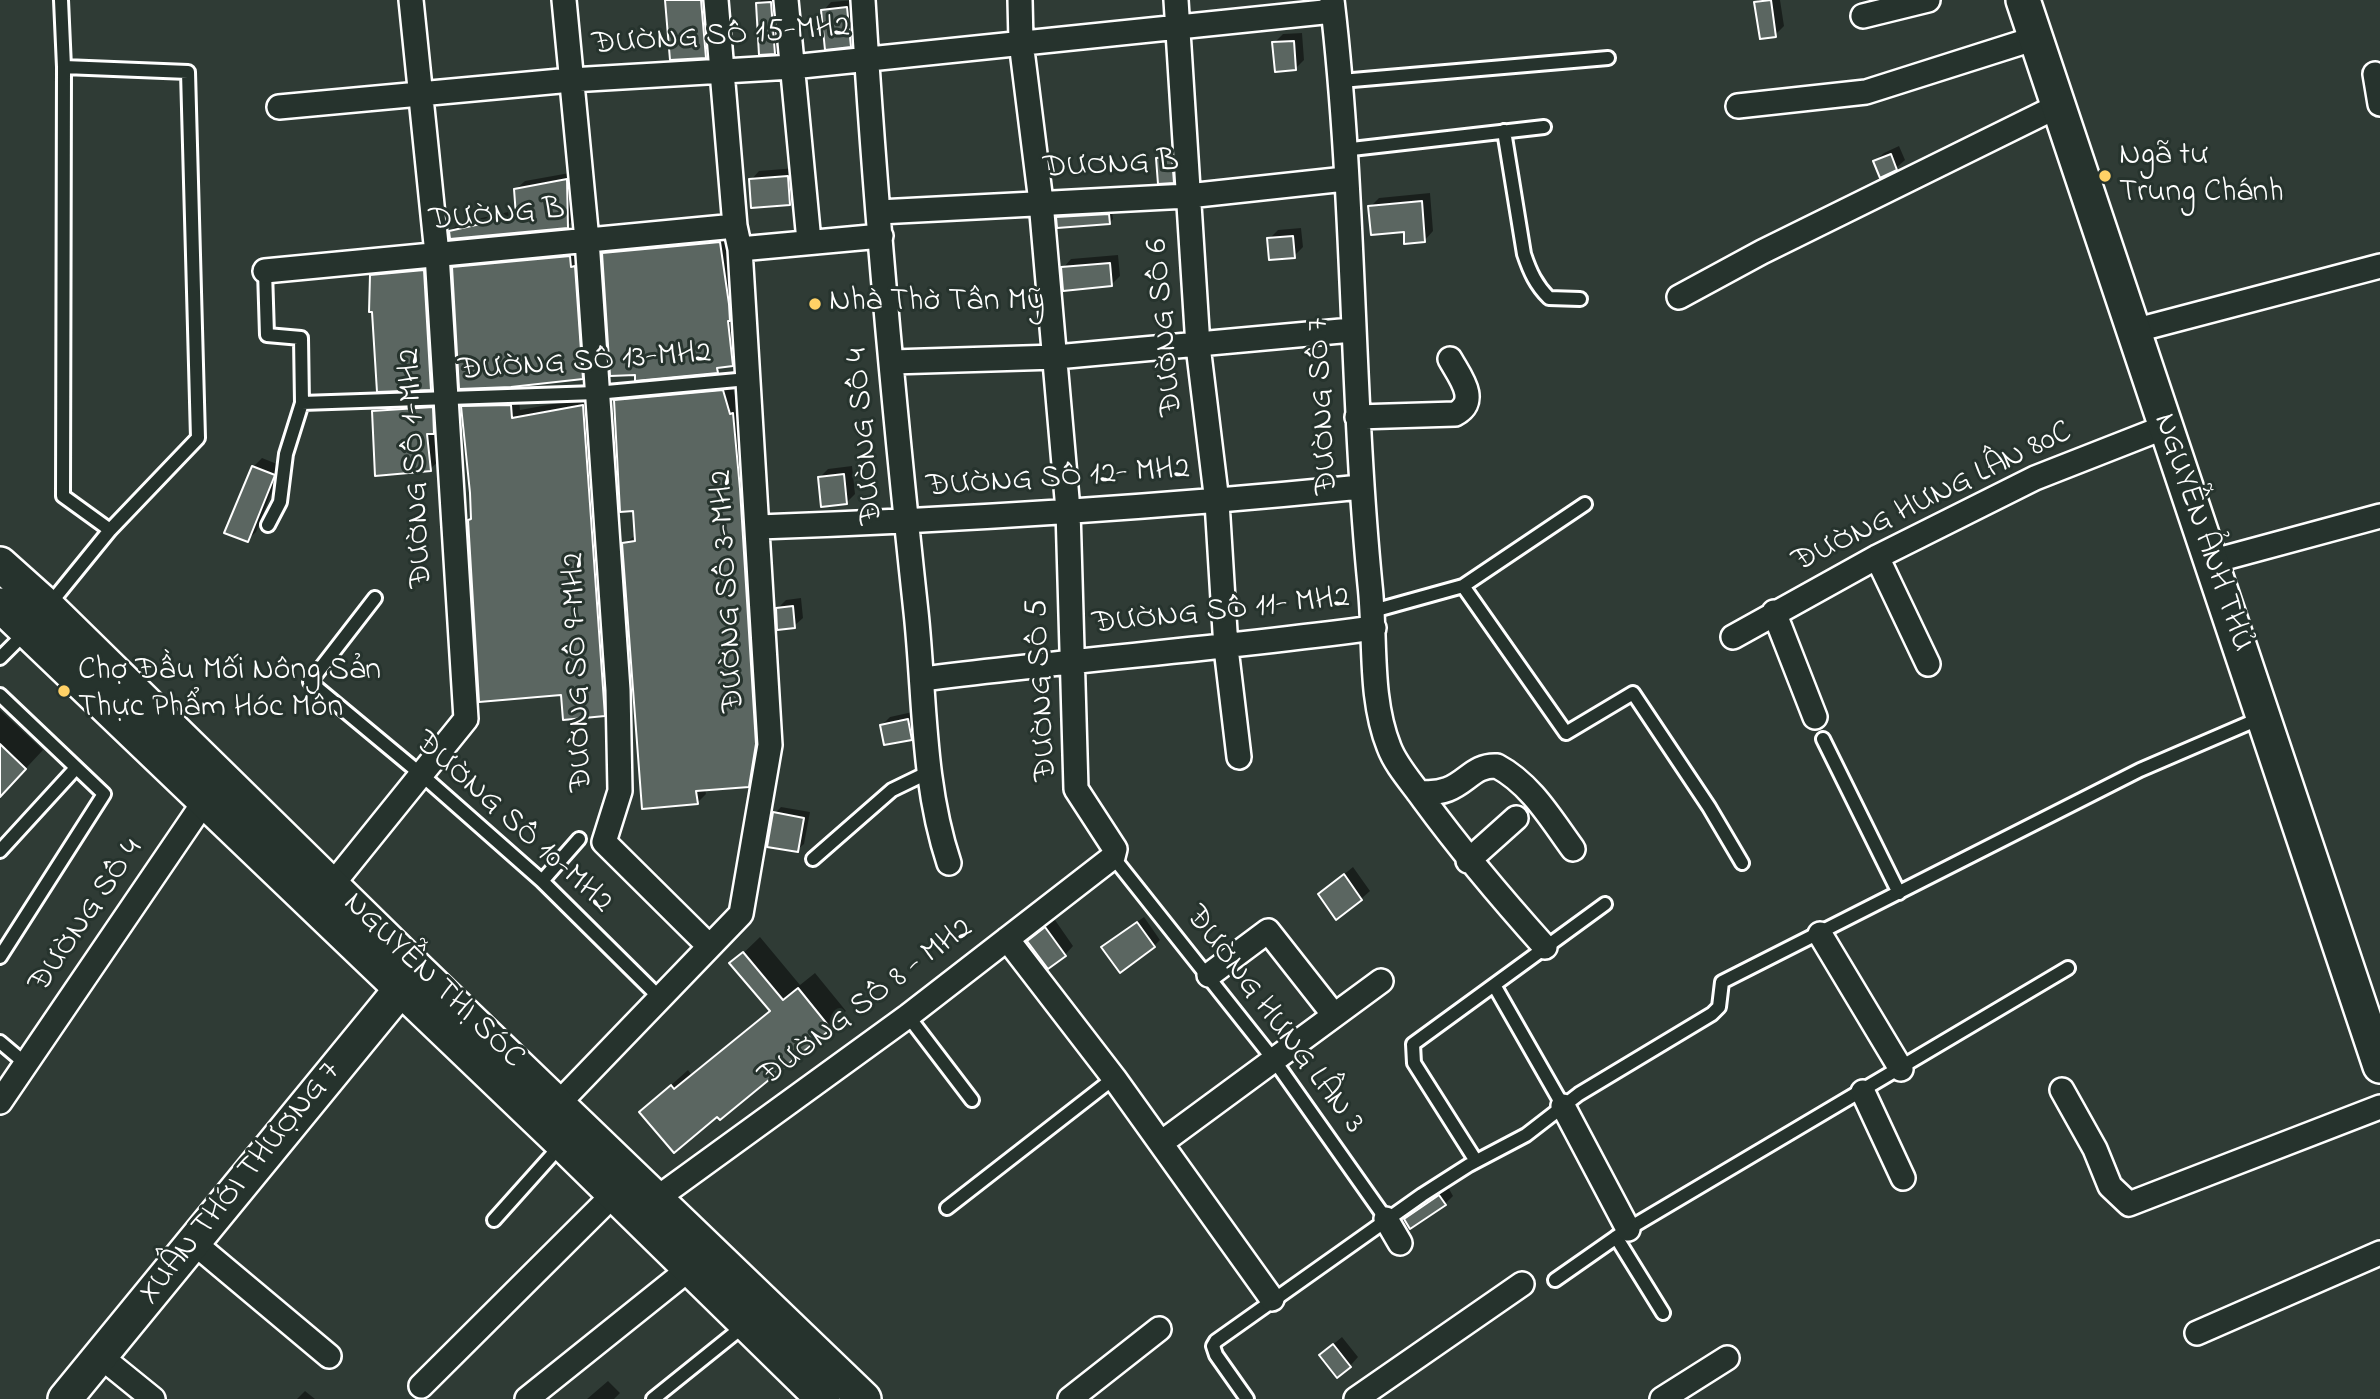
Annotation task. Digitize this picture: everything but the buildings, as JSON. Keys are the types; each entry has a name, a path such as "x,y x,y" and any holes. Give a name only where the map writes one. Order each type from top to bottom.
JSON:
{"main road":[{"name":"NGUYỄN ẢNH THỦ","path":"2023,0 2263,717 2370,1003 2380,1066"},
{"name":"NGUYỄN THỊ SÓC","path":"0,564 38,619 204,802 408,980 558,1104 864,1399"},
{"name":"NGUYỄN THỊ SÓC","path":"0,605 38,619 332,885 408,980 563,1144 823,1399"},
{"name":"XUÂN THỚI THƯỢNG 7","path":"65,1399 408,980"}],"street":[{"name":"ĐƯỜNG SỐ 1-MH2","path":"332,885 423,776 466,719 437,254 411,0"},
{"path":"564,0 587,240 596,393"},
{"name":"ĐƯỜNG SỐ 3-MH2","path":"558,1104 708,945 741,914 770,745 759,527 740,249 735,226 716,0"},
{"path":"786,0 809,241"},
{"name":"ĐƯỜNG SỐ 4","path":"863,0 891,362 923,679 927,773 949,863"},
{"path":"1020,0 1021,42 1041,202"},
{"name":"ĐƯỜNG SỐ 6","path":"1176,0 1180,28 1198,346 1217,502 1226,648 1239,757"},
{"path":"1863,16 1928,0"},
{"name":"ĐƯỜNG SỐ 15-MH2","path":"279,107 571,80 792,67 1180,28 1333,6"},
{"path":"1333,6 1341,81 1345,179"},
{"path":"1738,106 1866,92 2036,37"},
{"path":"2375,74 2380,104"},
{"path":"1679,297 1762,252 2060,105"},
{"name":"DƯƠNG B","path":"879,212 1188,195 1345,179"},
{"name":"ĐƯỜNG SỐ 7","path":"1345,179 1360,487 1374,620 1377,702 1390,749 1418,792 1468,861 1545,947"},
{"name":"ĐƯỜNG SỐ 5","path":"1041,202 1068,510 1076,789 1113,842 1113,857"},
{"name":"DƯỜNG B","path":"265,271 735,226"},
{"path":"740,249 881,236"},
{"path":"2133,331 2380,266"},
{"path":"891,362 1056,356 1198,346 1352,330"},
{"path":"1357,417 1455,414 1461,411 1466,405 1468,393 1450,359"},
{"name":"ĐƯỜNG SỐ 9-MH2","path":"596,393 618,690 620,791 604,842 708,945"},
{"name":"ĐƯỜNG HƯNG LÂN 80C","path":"1733,637 1877,557 2035,478 2165,427"},
{"name":"ĐƯỜNG SỐ 12- MH2","path":"759,527 906,522 1217,502 1360,487"},
{"path":"2210,562 2380,516"},
{"path":"1877,557 1928,664"},
{"path":"1774,612 1819,728"},
{"name":"ĐƯỜNG SỐ 11- MH2","path":"923,679 1073,661 1226,648 1374,620"},
{"path":"1418,792 1441,794 1480,769 1497,766 1532,794 1573,849"},
{"name":"ĐƯỜNG SỐ 4","path":"0,1102 204,802"},
{"path":"1468,861 1516,818"},
{"name":"ĐƯỜNG SỐ 8 - MH2","path":"656,1199 908,1016 1113,857"},
{"path":"1209,975 1268,931 1334,1015"},
{"path":"1820,934 1901,1069"},
{"path":"1007,939 1114,1078 1272,1299"},
{"path":"1161,1143 1381,981"},
{"path":"2062,1090 2095,1149 2110,1186 2129,1204 2380,1107"},
{"path":"1863,1092 1903,1178"},
{"path":"1563,1107 1622,1233"},
{"path":"421,1386 613,1195"},
{"path":"1386,1219 1400,1243"},
{"path":"193,1242 329,1356"},
{"path":"2197,1333 2380,1253"},
{"path":"527,1399 689,1269"},
{"path":"1356,1399 1522,1284"},
{"path":"1070,1399 1159,1329"},
{"path":"100,1356 153,1399"},
{"path":"1662,1399 1727,1358"}],"lane":[{"path":"61,0 64,67 63,496 110,530"},
{"path":"1341,81 1608,58"},
{"path":"0,658 38,619 110,530 198,438 188,72 64,67"},
{"path":"1343,150 1544,127"},
{"path":"1504,131 1524,254 1530,273 1538,287 1549,298 1580,299"},
{"path":"265,271 267,335 301,338 302,404 286,454 280,502 268,525"},
{"name":"ĐƯỜNG SỐ 13-MH2","path":"302,404 596,393 747,379"},
{"path":"1374,620 1463,586 1585,504"},
{"path":"1463,586 1566,733 1633,694 1709,807 1742,863"},
{"name":"ĐƯỜNG SỐ 10-MH2","path":"375,598 310,682 423,776 542,881 659,997"},
{"path":"0,695 104,794 0,957"},
{"path":"1247,1399 1216,1355 1213,1346 1272,1299 1386,1219 1476,1161 1526,1135 1600,1080 1712,1014 1718,1007 1719,989 1723,982 2140,770 2263,717"},
{"path":"1819,728 1899,893"},
{"path":"0,851 76,768"},
{"path":"813,859 892,790 927,773"},
{"path":"542,881 579,839"},
{"name":"ĐƯỜNG HƯNG LÂN 3","path":"1113,857 1274,1060 1386,1219"},
{"path":"1476,1161 1414,1063 1412,1052 1417,1039 1605,904"},
{"path":"1555,1280 1622,1233 2068,968"},
{"path":"1494,985 1563,1107"},
{"path":"908,1016 972,1100"},
{"path":"0,1042 26,1064"},
{"path":"947,1209 1114,1078"},
{"path":"494,1220 563,1144"},
{"path":"1622,1233 1663,1312"},
{"path":"653,1399 745,1325"}],"place":[{"name":"Ngã tư Trung Chánh","path":"2105,176"},
{"name":"Nhà Thờ Tân Mỹ","path":"815,304"},
{"name":"Chợ Đầu Mối Nông Sản Thực Phẩm Hóc Môn","path":"64,691"}]}
